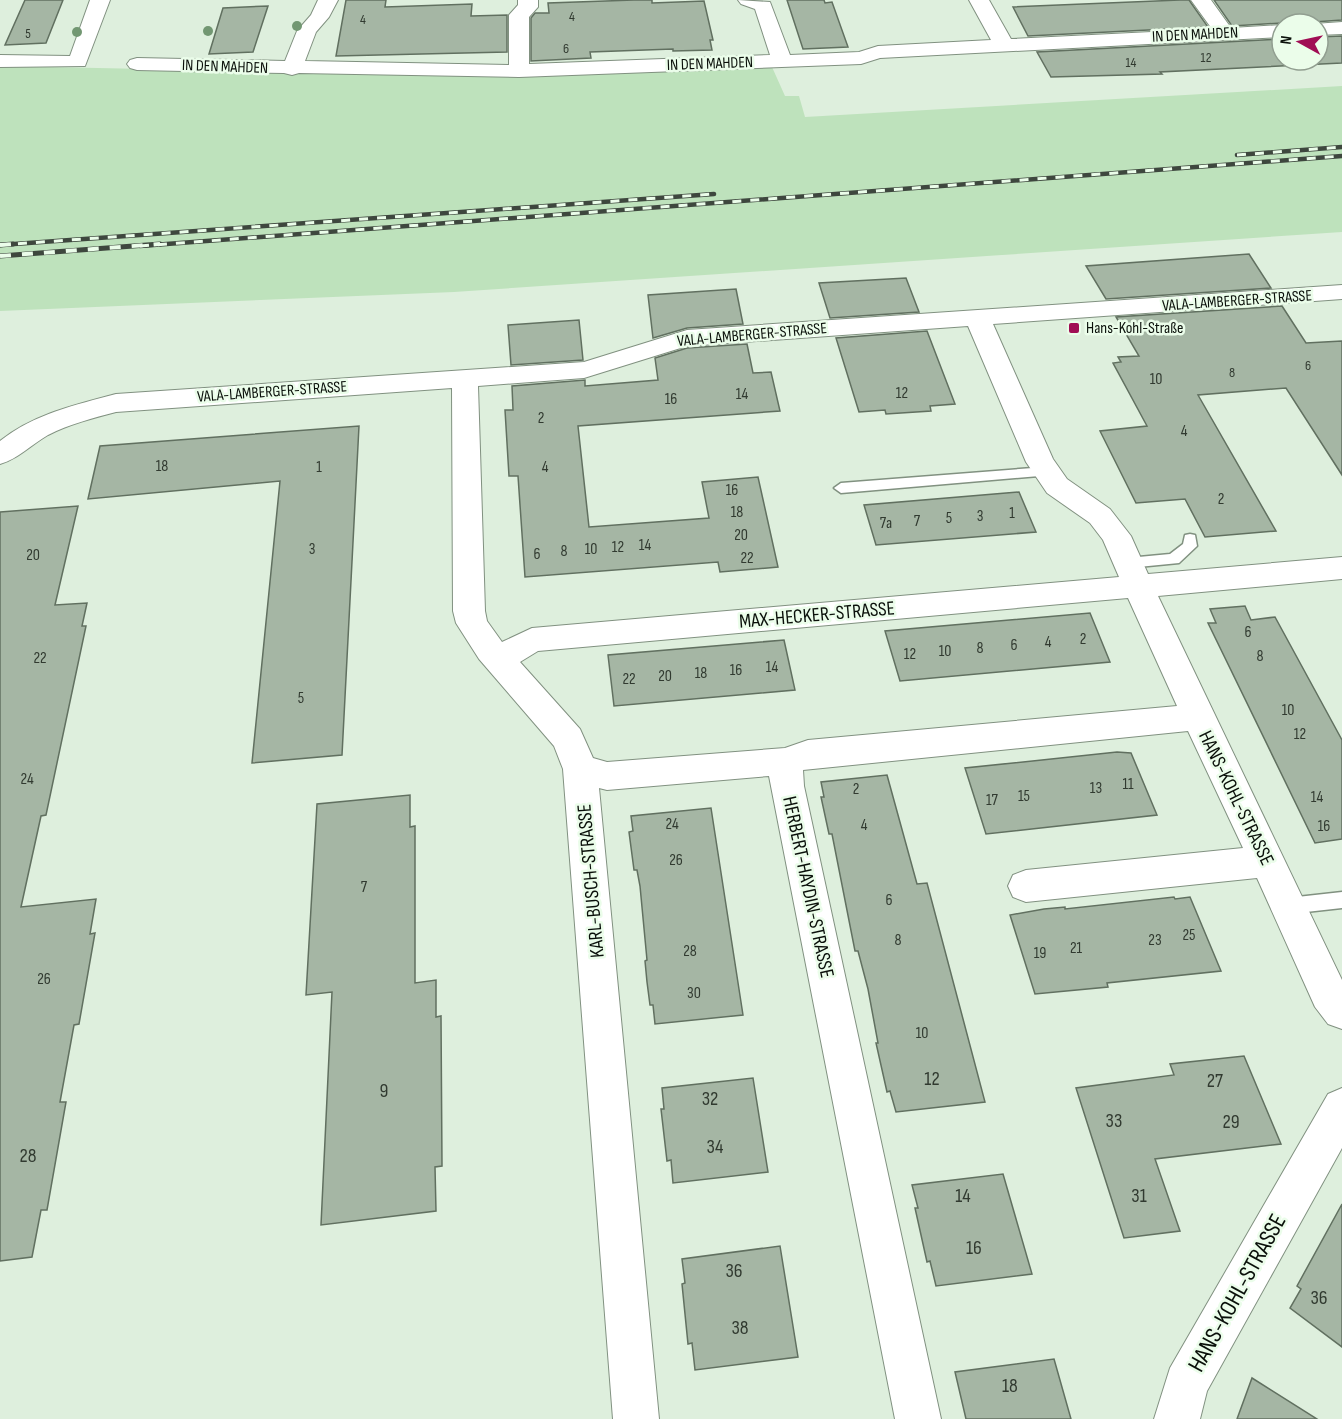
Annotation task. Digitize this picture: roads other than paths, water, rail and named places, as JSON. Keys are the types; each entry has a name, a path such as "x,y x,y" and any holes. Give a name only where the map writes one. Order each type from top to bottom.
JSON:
{"street":[{"path":"0,61 78,62 100,0"},
{"path":"292,69 307,31 319,17 328,0"},
{"path":"519,71 519,15 528,7 528,0"},
{"path":"748,0 763,6 782,61"},
{"path":"980,0 1005,47"},
{"path":"1201,0 1225,33"},
{"name":"IN DEN MAHDEN","path":"137,64 292,69 519,71 861,58 878,52 1270,31"},
{"name":"VALA-LAMBERGER-STRASSE","path":"0,455 14,443 58,418 116,403 584,370 613,363 661,344 687,338 1342,292"},
{"name":"HANS-KOHL-STRASSE","path":"978,319 1046,472 1057,486 1100,516 1116,536 1197,717 1268,861 1329,994 1342,1011"},
{"name":"KARL-BUSCH-STRASSE","path":"465,378 469,611 472,623 490,650 500,658 568,739 580,769 636,1419"},
{"name":"MAX-HECKER-STRASSE","path":"500,658 532,640 1133,575 1342,568"},
{"path":"580,769 607,776 785,762 808,754 1197,717"},
{"name":"HERBERT-HAYDIN-STRASSE","path":"785,762 787,786 918,1419"},
{"path":"1026,886 1268,861"},
{"name":"HANS-KOHL-STRASSE","path":"1177,1419 1186,1384 1342,1108"}],"lane":[{"path":"841,488 1046,472"},
{"path":"1133,575 1174,560 1190,546 1190,539"},
{"path":"1288,906 1342,900"}],"railway":[{"path":"1237,155 1342,147"},
{"path":"140,246 1342,156"},
{"path":"13,244 0,245 714,194"},
{"path":"0,256 160,244"}],"place":[{"name":"Hans-Kohl-Straße","path":"1074,328"}]}
